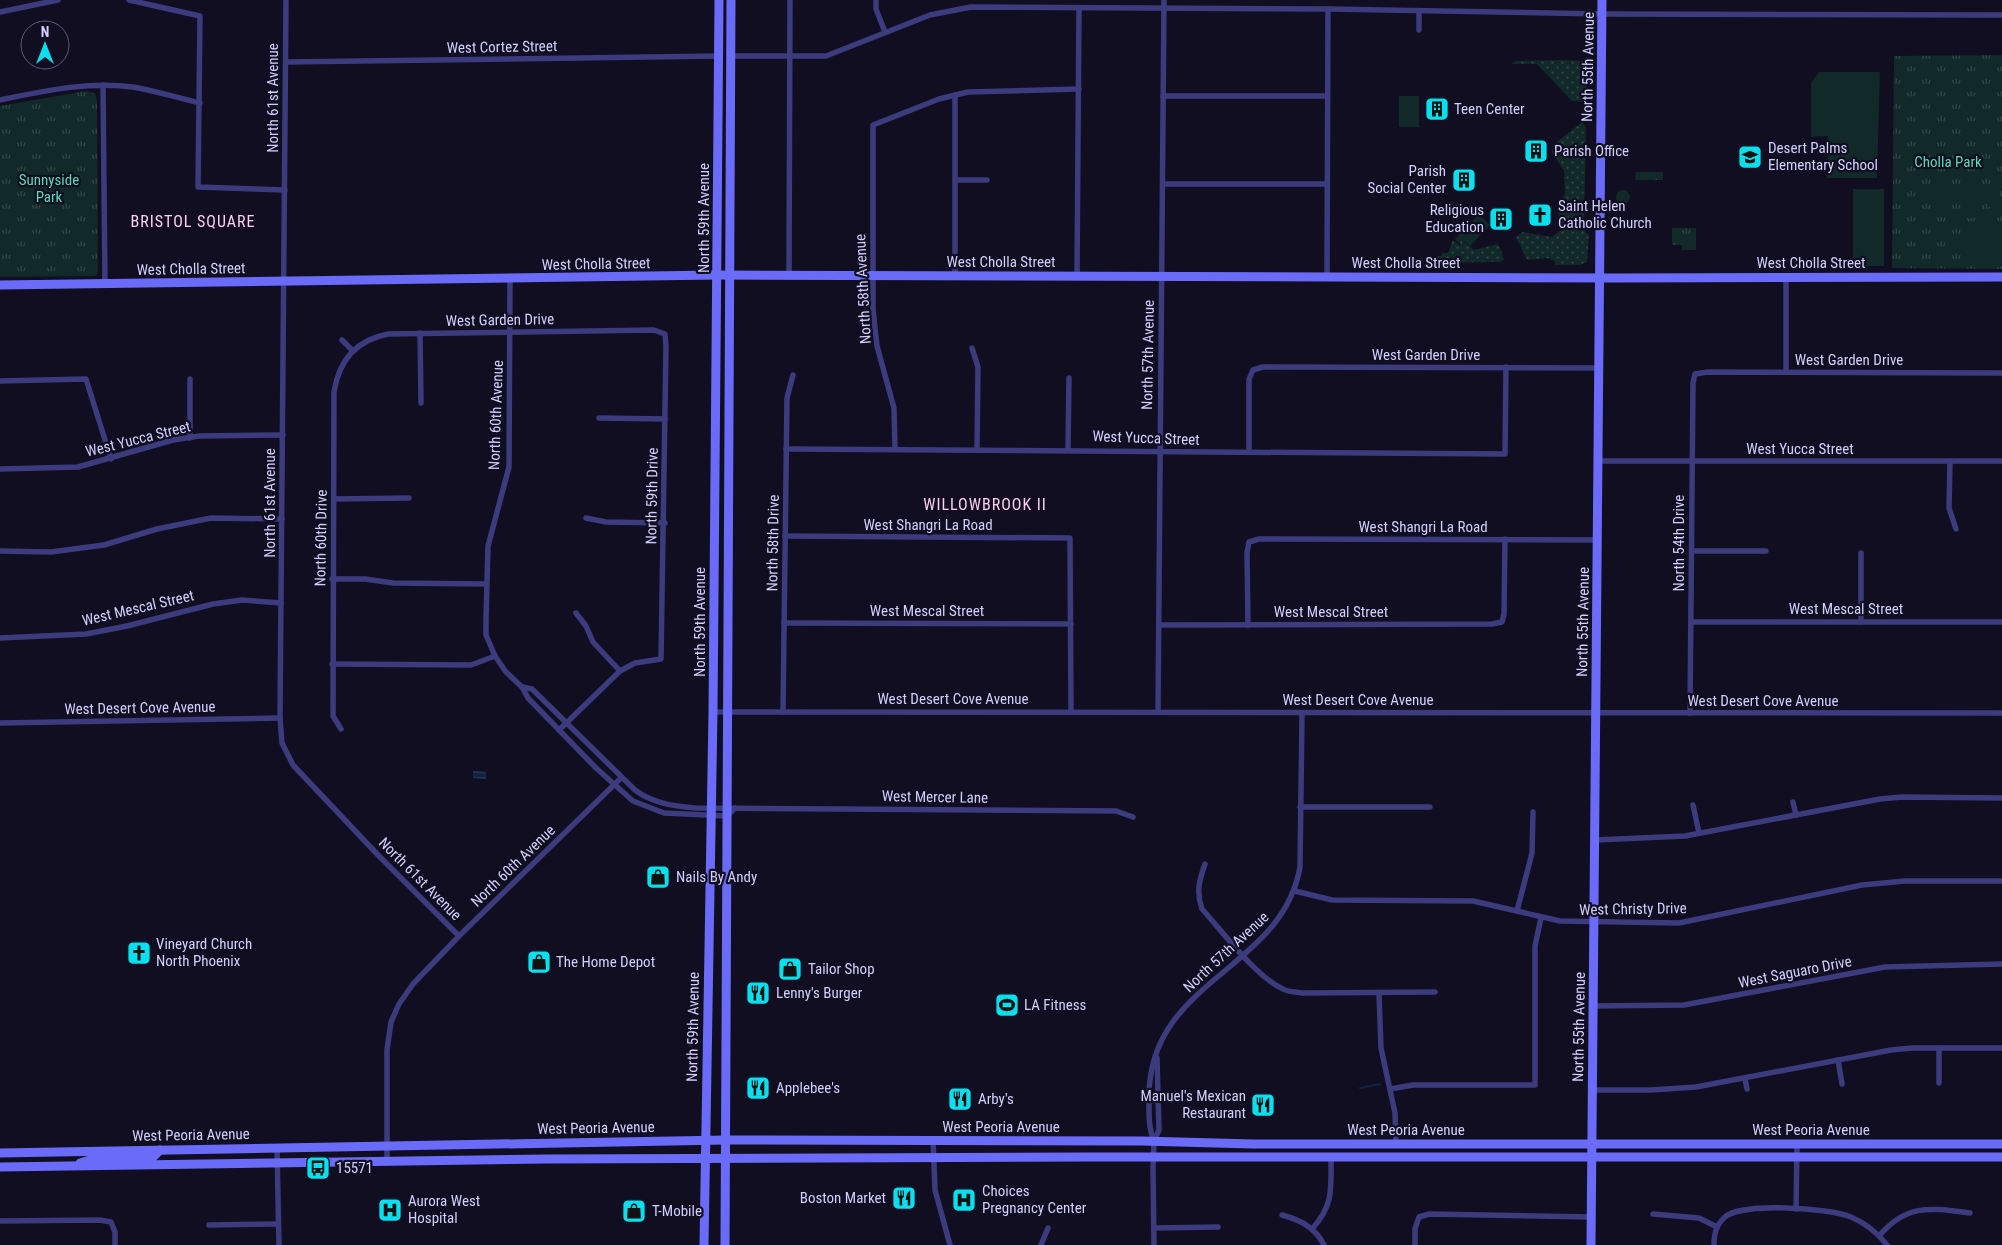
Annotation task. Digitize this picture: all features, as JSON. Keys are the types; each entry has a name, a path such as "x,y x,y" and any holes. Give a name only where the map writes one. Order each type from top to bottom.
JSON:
{"main road":[{"name":"North 59th Avenue","path":"704,1245 713,712 718,0"},
{"name":"North 59th Avenue","path":"725,1245 729,810 726,712 731,0"},
{"name":"North 55th Avenue","path":"1591,1245 1602,0"},
{"name":"West Cholla Street","path":"0,285 717,275 1600,278 2002,277"},
{"name":"West Peoria Avenue","path":"0,1153 706,1140 1154,1141 1253,1144 2002,1144"},
{"path":"550,1143 550,1159"},
{"path":"70,1166 93,1159 152,1158 160,1150"},
{"name":"West Peoria Avenue","path":"0,1168 550,1159 726,1160 1592,1156 2002,1157"}],"street":[{"path":"0,12 58,0"},
{"path":"129,0 200,16 198,187 285,190"},
{"name":"North 61st Avenue","path":"286,0 280,718 282,743 293,765 376,854 459,936"},
{"path":"789,276 790,0"},
{"path":"876,0 876,9 885,32"},
{"name":"North 57th Avenue","path":"1158,711 1164,0"},
{"path":"731,56 826,56 930,15 971,7 1164,7 1602,14 2002,15"},
{"path":"1077,276 1079,8"},
{"path":"1327,276 1328,9"},
{"path":"1419,11 1419,30"},
{"name":"West Cortez Street","path":"286,62 718,56"},
{"path":"0,100 70,86 103,85 133,87 200,103"},
{"path":"103,85 104,283"},
{"path":"955,276 956,180 954,95 990,90 1079,89"},
{"name":"North 58th Avenue","path":"895,449 894,408 875,335 872,276 873,125 954,95"},
{"path":"1163,96 1328,96"},
{"path":"956,180 987,180"},
{"path":"1163,184 1327,184"},
{"path":"1786,277 1786,372"},
{"name":"North 60th Avenue","path":"510,279 509,467 488,546 486,635 495,656 506,672 522,687 528,698 613,785"},
{"name":"West Garden Drive","path":"352,350 366,340 378,336 420,333 654,330 666,334"},
{"path":"420,333 421,403"},
{"name":"North 59th Drive","path":"620,671 634,663 661,659 665,523 666,334"},
{"path":"342,340 352,350"},
{"path":"972,348 978,367 978,450"},
{"name":"North 60th Drive","path":"341,729 333,716 334,392 341,365 352,350"},
{"name":"West Garden Drive","path":"1249,452 1249,379 1253,370 1263,367 1599,368"},
{"name":"West Yucca Street","path":"786,449 1068,449 1160,453 1505,454 1506,367"},
{"name":"West Garden Drive","path":"1696,374 1786,372 2002,373"},
{"name":"North 54th Drive","path":"1690,713 1693,383 1696,374"},
{"name":"North 58th Drive","path":"783,712 787,398 793,375"},
{"path":"1068,378 1068,449"},
{"path":"0,381 86,379 111,459"},
{"path":"190,379 190,438"},
{"path":"599,418 666,419"},
{"name":"West Yucca Street","path":"0,468 78,467 173,440 283,435"},
{"name":"West Yucca Street","path":"1598,461 2002,461"},
{"path":"1950,461 1950,508 1956,529"},
{"path":"334,499 409,498"},
{"path":"0,551 51,552 104,545 157,529 211,518 282,519"},
{"path":"586,518 606,522 665,523"},
{"name":"West Shangri La Road","path":"785,536 1070,538 1071,624"},
{"name":"West Mescal Street","path":"1159,625 1492,624 1502,622 1504,614 1505,539"},
{"name":"West Shangri La Road","path":"1248,625 1249,542 1259,540 1598,540"},
{"path":"1692,551 1766,552"},
{"path":"1861,622 1862,553"},
{"path":"332,579 365,579 394,583 486,584"},
{"name":"West Mescal Street","path":"0,638 86,634 127,626 213,604 242,600 281,603"},
{"path":"559,730 620,671 593,642 586,626 576,613"},
{"name":"West Mescal Street","path":"1691,622 2002,622"},
{"name":"West Mescal Street","path":"784,623 1071,624"},
{"path":"1071,624 1071,712"},
{"path":"332,664 465,665 495,656"},
{"name":"North 60th Avenue","path":"387,1161 387,1050 391,1022 399,1004 413,984 459,936 621,778 532,689 522,687"},
{"name":"West Desert Cove Avenue","path":"713,712 2002,713"},
{"name":"North 57th Avenue","path":"1154,1141 1149,1130 1150,1078 1156,1053 1165,1031 1178,1013 1274,926 1295,891 1300,867 1302,713"},
{"name":"West Desert Cove Avenue","path":"0,723 280,718"},
{"name":"West Mercer Lane","path":"621,778 650,799 675,806 711,812"},
{"name":"West Mercer Lane","path":"613,785 632,801 649,809 676,814 729,810 1116,811 1133,818"},
{"path":"1595,840 1667,839 1862,802 1902,797 2002,798"},
{"path":"1793,802 1796,814"},
{"path":"1693,806 1699,833"},
{"path":"1300,807 1430,807"},
{"path":"1517,911 1532,853 1533,812"},
{"path":"1205,864 1198,885 1198,898 1202,909 1270,982 1284,990 1302,993 1379,994 1435,992"},
{"name":"West Christy Drive","path":"1295,891 1332,900 1473,901 1560,922 1679,923 1862,885 1905,881 2002,881"},
{"path":"1390,1089 1413,1085 1535,1085 1535,946 1542,918"},
{"name":"West Saguaro Drive","path":"1592,1006 1684,1005 1885,967 2002,964"},
{"path":"1379,994 1381,1048 1395,1113 1396,1144"},
{"path":"1939,1048 1939,1083"},
{"path":"1592,1090 1675,1090 1745,1079 1891,1050 2002,1048"},
{"name":"North 57th Avenue","path":"1154,1245 1153,1157 1154,1141 1159,1130 1159,1077 1156,1053"},
{"path":"1838,1060 1842,1084"},
{"path":"1745,1079 1747,1089"},
{"path":"933,1140 935,1190 950,1245"},
{"path":"1796,1209 1797,1144"},
{"path":"277,1148 279,1245"},
{"path":"1312,1229 1328,1209 1330,1201 1331,1158"},
{"path":"1714,1245 1717,1227 1725,1217 1745,1209 1832,1211 1863,1223 1887,1245"},
{"path":"1879,1236 1898,1217 1922,1209 1970,1213"},
{"path":"1415,1245 1415,1229 1419,1217 1429,1214 1591,1216"},
{"path":"1653,1214 1699,1218 1717,1227"},
{"path":"1282,1215 1295,1219 1312,1229 1324,1245"},
{"path":"0,1221 100,1220 112,1222 115,1245"},
{"path":"209,1225 278,1224"},
{"path":"1154,1228 1218,1227"},
{"path":"1041,1245 1048,1228"}],"green space":[{"name":"Cholla Park","path":"2002,55 2002,269 1892,268 1894,56"},
{"path":"1516,61 1583,61 1586,63 1586,98 1583,102 1572,101 1537,64 1512,64"},
{"path":"1819,72 1880,72 1877,178 1827,178 1828,136 1811,137 1811,83"},
{"name":"Sunnyside Park","path":"86,91 95,93 97,100 98,273 95,276 0,277 0,106"},
{"path":"1399,96 1419,96 1419,127 1399,127"},
{"path":"1582,122 1586,127 1584,229 1589,234 1587,262 1580,265 1555,265 1555,261 1547,258 1527,260 1516,237 1523,232 1552,237 1561,230 1557,203 1565,195 1564,171 1552,152 1553,145"},
{"path":"1636,172 1663,172 1663,180 1635,180"},
{"path":"1961,185 1981,185 1981,218 1961,218"},
{"path":"1988,185 1999,185 1999,207 1988,207"},
{"path":"1853,189 1884,189 1884,266 1853,266"},
{"path":"1623,190 1628,192 1630,197 1628,202 1623,204 1618,202 1616,197 1618,192"},
{"path":"1933,191 1947,191 1948,217 1933,217"},
{"path":"1479,214 1490,225 1470,246 1465,241 1461,245 1455,239"},
{"path":"1962,222 2002,222 2002,261 1962,261"},
{"path":"1672,228 1696,228 1696,250 1682,250 1682,245 1672,245"},
{"path":"1453,240 1460,246 1465,242 1474,250 1497,244 1500,247 1504,260 1499,262 1426,263 1427,256 1441,256 1443,253 1448,253"}],"water":[{"path":"473,771 486,772 486,779 473,778"}],"waterway":[{"path":"1360,1088 1380,1084"}],"place":[{"name":"Teen Center","path":"1437,109"},
{"name":"Parish Office","path":"1536,151"},
{"name":"Desert Palms Elementary School","path":"1750,157"},
{"name":"Parish Social Center","path":"1464,180"},
{"name":"Saint Helen Catholic Church","path":"1540,215"},
{"name":"Religious Education","path":"1501,219"},
{"name":"Nails By Andy","path":"658,877"},
{"name":"Vineyard Church North Phoenix","path":"139,953"},
{"name":"The Home Depot","path":"539,962"},
{"name":"Tailor Shop","path":"790,969"},
{"name":"Lenny's Burger","path":"758,993"},
{"name":"LA Fitness","path":"1007,1005"},
{"name":"Applebee's","path":"758,1088"},
{"name":"Arby's","path":"960,1099"},
{"name":"Manuel's Mexican Restaurant","path":"1263,1105"},
{"name":"15571","path":"318,1168"},
{"name":"Boston Market","path":"904,1198"},
{"name":"Choices Pregnancy Center","path":"964,1200"},
{"name":"Aurora West Hospital","path":"390,1210"},
{"name":"T-Mobile","path":"634,1211"}],"district":[{"name":"BRISTOL SQUARE","path":"193,221"},
{"name":"WILLOWBROOK II","path":"985,504"}]}
